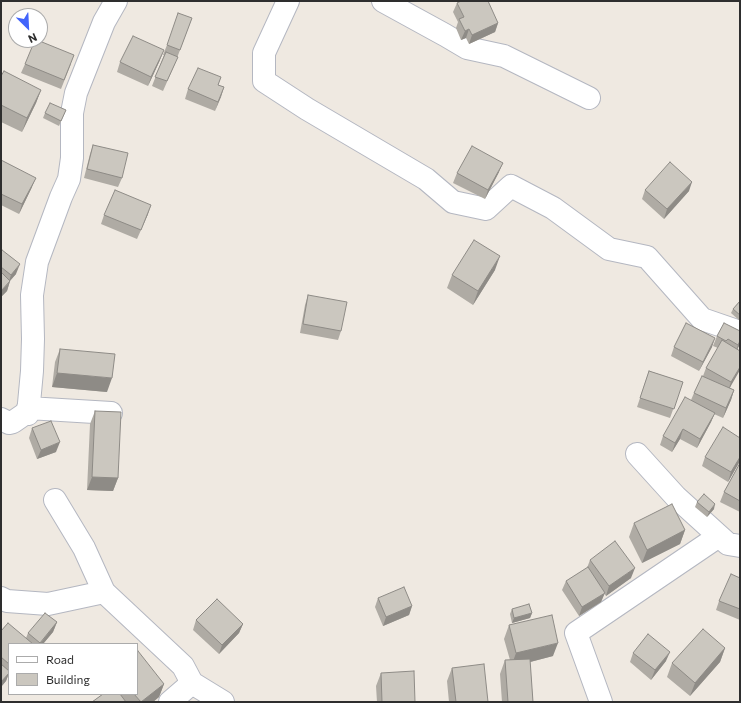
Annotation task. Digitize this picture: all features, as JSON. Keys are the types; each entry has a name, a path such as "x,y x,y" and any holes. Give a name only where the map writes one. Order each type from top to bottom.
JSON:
{"street":[{"path":"1,419 9,423 26,413 28,414 34,339 32,295 37,262 69,179 72,158 72,113 76,93 104,22 116,1"},
{"path":"288,1 264,53 264,81 307,109 426,179 453,202 486,209 511,186 552,208 609,249 647,257 702,319 740,332"},
{"path":"383,1 445,34 467,48 504,56 589,98"},
{"path":"28,408 111,412"},
{"path":"637,454 676,497 719,536 728,544 740,546"},
{"path":"54,500 84,548 104,592 183,666 192,683 223,702"},
{"path":"601,702 576,634 719,536"},
{"path":"1,598 7,601 48,604 104,592"},
{"path":"170,702 192,683"}],"building":[{"path":"461,1 488,1 498,23 472,35 469,29 465,31 459,19 464,17 457,3"},
{"path":"178,13 192,18 180,50 167,45"},
{"path":"133,36 164,50 151,77 120,62"},
{"path":"48,44 74,55 64,80 25,64 32,48 48,48"},
{"path":"166,52 178,57 167,81 155,77"},
{"path":"198,68 221,77 218,85 224,87 218,102 188,89"},
{"path":"4,71 41,90 27,118 1,105 1,76"},
{"path":"50,103 66,110 61,121 45,113"},
{"path":"93,145 128,153 122,178 87,169"},
{"path":"472,146 503,163 488,190 457,173"},
{"path":"1,160 36,178 22,204 1,194"},
{"path":"670,162 692,182 667,209 645,190"},
{"path":"115,190 151,205 141,230 104,215"},
{"path":"474,240 500,256 478,291 452,275"},
{"path":"2,250 20,264 11,275 1,267"},
{"path":"1,272 10,281 1,291"},
{"path":"308,295 347,302 341,331 303,324"},
{"path":"740,301 740,315 733,309"},
{"path":"686,323 715,338 703,362 674,347"},
{"path":"724,323 740,331 740,341 738,345 728,339 726,341 717,336"},
{"path":"722,340 740,351 740,367 731,382 706,368"},
{"path":"60,349 115,354 112,378 57,373"},
{"path":"649,371 683,382 674,409 640,398"},
{"path":"702,376 734,390 726,408 694,393"},
{"path":"685,397 715,413 700,439 683,429 675,443 663,436"},
{"path":"95,411 121,412 118,478 92,477"},
{"path":"51,421 60,442 41,450 32,428"},
{"path":"723,427 740,438 740,457 731,472 705,457"},
{"path":"740,463 740,501 724,492"},
{"path":"704,494 715,504 709,512 697,502"},
{"path":"672,504 685,530 647,550 634,523"},
{"path":"615,541 635,568 609,586 590,560"},
{"path":"588,567 605,593 582,607 566,581"},
{"path":"731,574 740,578 740,609 719,601"},
{"path":"404,587 412,606 386,617 378,598"},
{"path":"217,599 243,624 222,645 196,620"},
{"path":"529,604 532,613 514,618 512,609"},
{"path":"45,613 57,622 40,643 28,633"},
{"path":"552,615 558,643 516,653 509,625"},
{"path":"8,623 32,643 8,643 8,663 1,657 1,631"},
{"path":"703,629 725,648 695,683 672,663"},
{"path":"648,634 670,652 655,670 633,653"},
{"path":"138,651 164,684 141,702 135,695 138,695"},
{"path":"530,659 533,702 508,702 505,660"},
{"path":"1,664 8,670 8,674 1,682"},
{"path":"484,664 488,702 456,702 452,668"},
{"path":"414,671 415,702 382,702 381,673"},
{"path":"102,695 121,695 126,702 92,702"}]}
